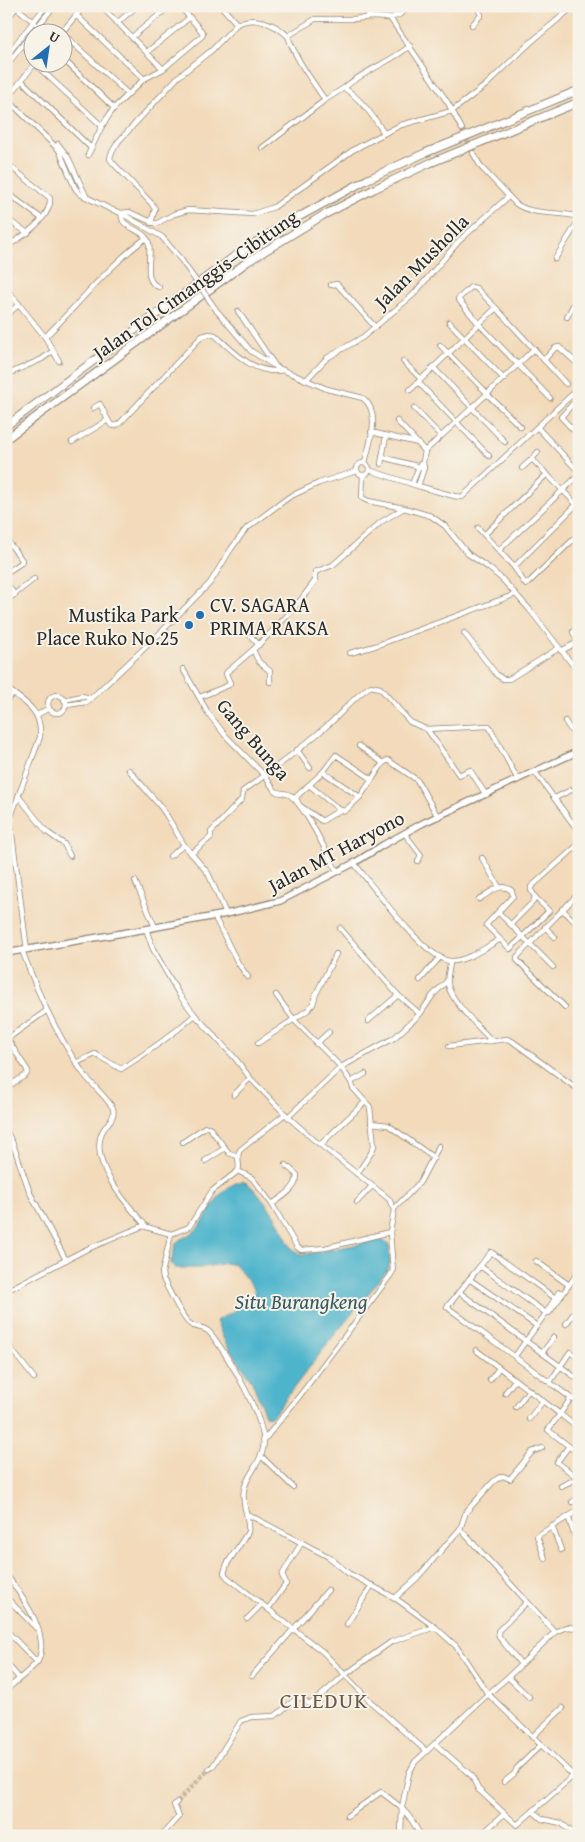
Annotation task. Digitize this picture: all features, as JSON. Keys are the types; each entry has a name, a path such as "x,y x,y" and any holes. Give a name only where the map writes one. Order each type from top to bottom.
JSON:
{"highway":[{"name":"Jalan Tol Cimanggis–Cibitung","path":"6,426 232,258 275,230 376,175 579,90"},
{"name":"Jalan Tol Cimanggis–Cibitung","path":"6,439 247,262 322,216 430,163 579,102"}],"main road":[{"name":"Jalan MT Haryono","path":"6,953 155,928 280,901 438,817 578,754"}],"street":[{"path":"6,56 46,6"},
{"path":"41,22 54,6"},
{"path":"71,22 84,6"},
{"path":"117,23 136,6"},
{"path":"132,38 170,6"},
{"path":"88,155 102,126 114,108 144,79 164,69 202,36 203,33 180,6"},
{"path":"221,6 237,24"},
{"path":"362,6 371,17"},
{"path":"288,36 315,19 390,18 399,15 410,6"},
{"path":"472,25 481,15 477,6"},
{"path":"121,213 129,212 156,224 174,214 188,210 253,214 274,207 353,150 384,133 401,125 452,111 486,85 531,42 574,6"},
{"path":"7,17 17,7 34,21"},
{"path":"103,7 164,69"},
{"path":"76,15 144,79"},
{"path":"148,52 189,18"},
{"path":"390,18 410,46 462,129"},
{"path":"151,223 155,209 114,164 110,159 111,154 118,142 178,77 212,50 237,24 256,20 272,25 288,36 294,53 325,100"},
{"path":"72,42 128,94"},
{"path":"6,66 22,46"},
{"path":"262,148 352,81 388,62 410,46"},
{"path":"72,68 114,108"},
{"path":"29,72 7,97 60,148 75,178 78,191 162,237 182,261 217,311 251,351 276,367 327,389 368,401 374,416 365,463 369,470 454,496 464,496 579,388"},
{"path":"45,72 102,126"},
{"path":"22,80 91,148"},
{"path":"344,88 370,113 384,133"},
{"path":"473,153 480,167 516,204 526,210 561,213 579,218 554,259"},
{"path":"6,163 50,198 50,204 28,233 7,245"},
{"path":"6,192 41,218"},
{"name":"Jalan Musholla","path":"306,380 316,368 336,351 363,337 413,295 460,241 508,197"},
{"path":"121,213 124,221 146,238 149,245 149,276 153,284 159,287"},
{"path":"8,220 28,233"},
{"path":"45,337 71,312 93,285 146,238"},
{"path":"331,285 337,284 375,327"},
{"path":"550,398 479,324 459,301 460,297 474,287 496,308 566,384"},
{"path":"6,288 45,337 60,361"},
{"path":"566,317 579,294"},
{"path":"6,316 19,304"},
{"path":"410,390 496,308"},
{"path":"238,310 276,367"},
{"path":"449,322 504,379"},
{"path":"93,408 100,404 111,425 115,426 120,423 202,336 210,334 215,335 243,360 255,367 275,372 284,370"},
{"path":"440,345 521,428"},
{"path":"544,360 555,348 559,347 579,365"},
{"path":"412,484 418,466 422,462 426,451 534,349"},
{"path":"6,375 53,351"},
{"path":"404,361 489,456"},
{"path":"434,367 505,442"},
{"path":"578,401 560,417 579,436"},
{"path":"414,408 440,436"},
{"path":"72,442 108,420"},
{"path":"397,421 426,451"},
{"path":"499,550 579,473 537,427"},
{"path":"371,432 418,443"},
{"path":"381,464 386,436"},
{"path":"522,468 538,452"},
{"path":"382,457 424,468"},
{"path":"514,567 578,504 532,458"},
{"path":"418,486 424,468 422,462"},
{"path":"357,472 357,466 365,463"},
{"path":"369,470 362,476 362,498 431,516 439,521 468,554 489,568 516,594 579,673"},
{"path":"357,472 362,476"},
{"path":"66,706 64,700 59,696 52,697 48,702 49,708 53,712 58,713 66,706 85,703 152,641 201,592 246,529 289,497 318,483 357,472"},
{"path":"484,534 547,474"},
{"path":"200,697 229,685 227,672 259,645 314,583 315,572 332,566 381,522 404,508"},
{"path":"478,528 514,567 527,585 579,534"},
{"path":"6,573 22,562 7,543"},
{"path":"6,601 34,579"},
{"path":"6,583 15,595"},
{"path":"350,653 375,646 516,594"},
{"path":"464,633 497,674 503,679 509,679 578,642 573,632 579,629"},
{"path":"247,632 259,645"},
{"path":"253,650 259,662 270,671 270,682"},
{"name":"Gang Bunga","path":"183,669 208,713 225,735 265,776 275,791 288,794 296,803 312,826 337,871"},
{"path":"191,854 211,837 211,832 242,799 242,791 265,776 328,725 362,691 371,686 380,688 410,722 427,729 489,726 518,780"},
{"path":"6,688 32,709 40,721 40,737 10,819 25,950 46,1011 81,1071 113,1108 113,1117 102,1130 100,1140 104,1167 118,1193 144,1225 171,1234 190,1227 212,1191 238,1171 240,1166 238,1156 240,1150 286,1116 341,1068 394,1038 420,1014 433,995 448,980"},
{"path":"6,701 13,693"},
{"path":"64,700 82,696 90,698"},
{"path":"37,715 49,708"},
{"path":"565,721 579,743"},
{"path":"427,729 459,775 470,770 486,795"},
{"path":"359,746 383,763"},
{"path":"296,750 310,768"},
{"path":"340,810 322,821 305,810 296,797 323,772 336,755 372,779"},
{"path":"309,785 340,810 345,811 360,798 383,763 386,760 391,761 417,780 438,817"},
{"path":"129,770 167,816 184,845 212,880 226,914"},
{"path":"323,772 360,798"},
{"path":"535,772 556,798 579,832"},
{"path":"556,798 571,790"},
{"path":"19,797 47,832 64,844 70,856"},
{"path":"404,834 421,854 418,861"},
{"path":"479,899 499,887 508,887 513,893 486,925 510,950 549,912 535,897 531,887 579,844"},
{"path":"170,856 184,845"},
{"path":"482,858 499,887"},
{"path":"354,863 420,943 440,957 450,961 477,954 499,940"},
{"path":"135,881 155,928"},
{"path":"565,1007 517,960 518,954 578,894"},
{"path":"512,924 533,902 535,897"},
{"path":"562,909 576,923"},
{"path":"498,912 553,967"},
{"path":"214,916 238,963 248,977"},
{"path":"545,927 555,937"},
{"path":"340,928 398,995 420,1014"},
{"path":"146,929 153,949 167,976 195,1015 236,1058 250,1078 286,1116 390,1199 394,1209 390,1232 392,1267 390,1276 264,1440"},
{"path":"258,1043 304,1014 313,1004 336,954"},
{"path":"420,980 440,957"},
{"path":"450,961 449,990 456,1001 492,1041"},
{"path":"276,995 316,1044 341,1068 353,1088 371,1111 374,1146 372,1153 357,1174"},
{"path":"368,1021 398,995"},
{"path":"6,1088 26,1075 28,1071 7,1038 46,1011"},
{"path":"76,1063 95,1054 121,1069 141,1058 172,1036 195,1015"},
{"path":"316,1044 329,1032"},
{"path":"449,1046 507,1039 579,1090"},
{"path":"351,1082 365,1074"},
{"path":"234,1095 250,1078"},
{"path":"320,1145 365,1102"},
{"path":"371,1123 388,1125 434,1158"},
{"path":"183,1142 207,1127 210,1128 231,1154 238,1156"},
{"path":"6,1130 13,1144 30,1193 66,1260"},
{"path":"394,1209 420,1182 439,1146"},
{"path":"204,1161 225,1148"},
{"path":"272,1204 287,1193 297,1181 297,1176 286,1165"},
{"path":"238,1171 252,1178 272,1204 297,1247 301,1250 325,1248 390,1232"},
{"path":"357,1202 372,1186"},
{"path":"6,1291 98,1244 144,1225"},
{"path":"171,1234 162,1273 163,1278 186,1321 210,1332 234,1369 247,1392 264,1440 261,1456 244,1489 249,1526 247,1535 227,1564 224,1573 323,1652 372,1702 426,1751"},
{"path":"557,1299 491,1252 447,1306 579,1403"},
{"path":"536,1261 569,1284"},
{"path":"480,1266 546,1313"},
{"path":"515,1356 557,1299 559,1292 562,1293 579,1270"},
{"path":"469,1279 536,1326"},
{"path":"459,1292 579,1380"},
{"path":"566,1324 579,1306"},
{"path":"6,1337 11,1349 34,1378"},
{"path":"542,1353 554,1337"},
{"path":"6,1352 11,1349"},
{"path":"476,1350 579,1429"},
{"path":"550,1382 570,1352 579,1358"},
{"path":"490,1380 500,1368"},
{"path":"505,1393 515,1380"},
{"path":"516,1407 529,1390"},
{"path":"571,1398 548,1430 579,1454"},
{"path":"529,1419 543,1401"},
{"path":"561,1486 578,1478 557,1462 569,1446"},
{"path":"395,1598 417,1578 460,1529 466,1512 492,1483 503,1476 510,1479 532,1452 542,1448"},
{"path":"261,1456 293,1487"},
{"path":"572,1502 579,1498"},
{"path":"545,1558 537,1536 579,1510"},
{"path":"247,1514 329,1557 348,1573 395,1598 435,1627 456,1646 488,1694 579,1781"},
{"path":"568,1516 576,1540"},
{"path":"552,1526 561,1550"},
{"path":"460,1529 555,1632"},
{"path":"268,1609 286,1584 282,1575 302,1542"},
{"path":"6,1574 30,1608 38,1631 41,1648 37,1662 6,1690"},
{"path":"347,1624 372,1585"},
{"path":"252,1676 328,1590"},
{"path":"6,1597 38,1631"},
{"path":"521,1664 502,1640 498,1631 527,1602"},
{"path":"247,1619 262,1604"},
{"path":"209,1769 213,1766 241,1721 251,1717 275,1716 297,1698 301,1698 309,1704 312,1703 346,1674 390,1642 435,1627"},
{"path":"399,1836 402,1826 400,1816 410,1769 426,1751 555,1632 566,1627 579,1628"},
{"path":"6,1630 37,1662"},
{"path":"6,1663 19,1678"},
{"path":"508,1677 528,1697"},
{"path":"532,1737 563,1708"},
{"path":"434,1744 472,1776 478,1789 518,1825 573,1776"},
{"path":"504,1782 541,1745"},
{"path":"347,1816 381,1792 402,1807 411,1818 420,1836"},
{"path":"161,1836 179,1816 174,1805 177,1802"},
{"path":"533,1811 542,1819 561,1824 577,1836"},
{"path":"480,1836 504,1814"}],"water":[{"name":"Situ Burangkeng","path":"242,1181 252,1187 263,1200 277,1220 291,1247 297,1253 307,1254 380,1240 389,1243 390,1264 386,1272 270,1417 265,1415 252,1381 225,1342 216,1321 253,1300 255,1293 253,1287 235,1265 226,1263 199,1268 175,1268 171,1263 176,1243 191,1234 202,1224 227,1189"}],"tunnel":[{"path":"462,129 470,148"},
{"path":"177,1802 209,1769"}],"place":[{"name":"CV. SAGARA PRIMA RAKSA","path":"200,615"},
{"name":"Mustika Park Place Ruko No.25","path":"189,625"}],"district":[{"name":"CILEDUK","path":"324,1700"}]}
